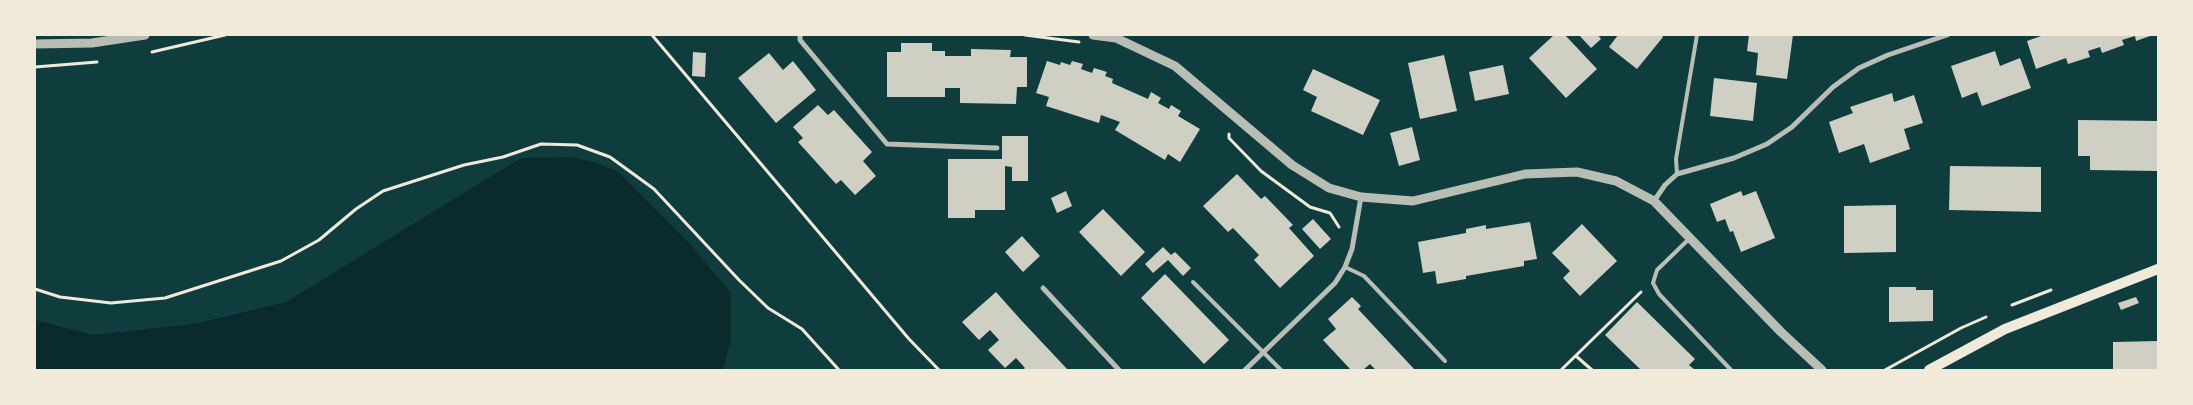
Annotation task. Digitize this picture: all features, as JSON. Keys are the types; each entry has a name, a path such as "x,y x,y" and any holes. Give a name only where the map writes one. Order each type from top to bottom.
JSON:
{"main road":[{"path":"1929,370 2005,329 2158,269"}],"street":[{"path":"35,44 92,43 145,35"},
{"path":"800,35 800,40 887,144 998,148"},
{"path":"1094,35 1116,38 1174,66 1292,165 1329,188 1361,197 1413,201 1525,174 1577,172 1616,180 1654,201 1781,332 1822,370"},
{"path":"1654,201 1665,185 1677,174 1734,158 1767,144 1792,127 1833,87 1859,68 1888,55 1947,35"},
{"path":"1245,370 1335,283 1345,267 1355,237 1361,197"},
{"path":"1043,288 1118,370"}],"lane":[{"path":"1677,174 1676,159 1697,35"},
{"path":"1690,238 1657,270 1653,283 1659,294 1731,370"},
{"path":"1345,267 1364,276 1445,361"},
{"path":"1193,282 1281,370"}],"path":[{"path":"652,35 909,339 939,370"},
{"path":"1025,35 1087,44"},
{"path":"1229,130 1230,138 1261,171 1310,208 1330,213 1339,224 1340,232 1355,237"},
{"path":"35,289 60,297 111,302 165,298 281,261 319,240 356,209 383,191 464,165 503,157 541,144 577,145 610,156 654,189 739,280 768,308 802,329 839,370"},
{"path":"1561,370 1653,283"},
{"path":"1576,356 1592,370"}],"water":[{"path":"572,157 617,171 690,244 731,293 731,339 723,370 35,370 35,320 93,335 194,324 286,302 521,158"}],"building":[{"path":"1554,35 1565,35 1597,69 1566,98 1529,58"},
{"path":"1579,35 1598,35 1601,39 1591,48"},
{"path":"1618,35 1661,35 1663,37 1637,69 1609,47"},
{"path":"1749,35 1793,35 1787,79 1756,75 1758,53 1747,51"},
{"path":"2044,35 2153,35 2136,41 2135,36 2122,40 2124,45 2102,53 2100,47 2088,51 2090,57 2068,64 2066,58 2036,69 2027,41"},
{"path":"901,43 932,43 932,51 945,51 945,56 971,56 971,49 1011,50 1010,57 1027,57 1027,87 1017,87 1016,104 960,103 960,88 945,88 945,97 887,97 887,52 901,52"},
{"path":"1995,51 2000,66 2020,58 2031,88 1982,106 1977,92 1962,98 1951,66"},
{"path":"693,52 706,53 705,77 692,76"},
{"path":"769,53 783,70 793,61 816,90 776,123 738,78"},
{"path":"1444,55 1457,111 1420,119 1408,63"},
{"path":"1047,61 1060,65 1061,62 1070,65 1072,61 1083,64 1081,69 1092,73 1094,68 1107,72 1105,76 1113,79 1112,83 1148,99 1151,92 1161,98 1158,103 1169,109 1171,105 1181,111 1178,116 1200,129 1180,162 1168,154 1165,160 1115,130 1120,122 1101,115 1099,123 1046,106 1049,97 1036,93"},
{"path":"1503,65 1509,94 1475,101 1469,72"},
{"path":"1313,69 1380,100 1363,135 1311,111 1317,97 1303,90"},
{"path":"1714,78 1757,83 1753,121 1710,116"},
{"path":"1892,93 1894,102 1914,95 1923,123 1904,129 1910,149 1870,163 1864,144 1839,153 1829,122 1853,113 1850,107"},
{"path":"818,105 828,115 834,110 872,152 863,161 876,176 855,195 841,180 836,184 798,142 803,138 793,127"},
{"path":"2078,120 2158,121 2158,171 2090,170 2090,156 2078,156"},
{"path":"1412,127 1420,160 1399,166 1390,133"},
{"path":"1002,136 1028,136 1028,181 1012,181 1012,167 1005,166 1005,210 975,210 975,218 948,218 948,159 1002,159"},
{"path":"1950,166 2041,167 2041,212 1949,210"},
{"path":"1237,174 1261,199 1265,196 1293,225 1289,228 1314,256 1280,288 1254,260 1259,255 1233,228 1228,232 1203,206"},
{"path":"1066,191 1072,206 1057,213 1051,198"},
{"path":"1741,191 1743,196 1756,191 1775,238 1741,252 1733,231 1730,232 1725,219 1717,222 1710,204"},
{"path":"1896,205 1896,252 1844,253 1844,206"},
{"path":"1103,209 1145,252 1121,276 1079,232"},
{"path":"1313,219 1331,239 1320,249 1302,229"},
{"path":"1530,222 1537,259 1524,261 1524,266 1466,276 1466,279 1437,284 1435,271 1423,273 1418,242 1466,233 1466,229 1486,225 1486,229"},
{"path":"1582,224 1617,261 1580,296 1563,278 1570,271 1552,253"},
{"path":"1022,236 1040,256 1023,272 1005,252"},
{"path":"1163,247 1171,255 1175,252 1191,268 1183,276 1168,260 1153,273 1145,264"},
{"path":"1165,274 1229,340 1204,364 1141,298"},
{"path":"1889,287 1916,287 1916,290 1933,290 1933,321 1889,322"},
{"path":"996,292 1068,370 1023,370 1025,368 1016,358 1005,368 988,350 999,340 990,330 979,340 962,322"},
{"path":"1352,297 1361,306 1358,309 1415,370 1376,370 1370,364 1363,370 1351,370 1323,340 1336,329 1328,319"},
{"path":"2136,297 2139,303 2121,310 2118,303"},
{"path":"1637,302 1695,359 1689,365 1695,370 1641,370 1605,335"},
{"path":"2158,341 2158,370 2113,370 2113,342"}]}
